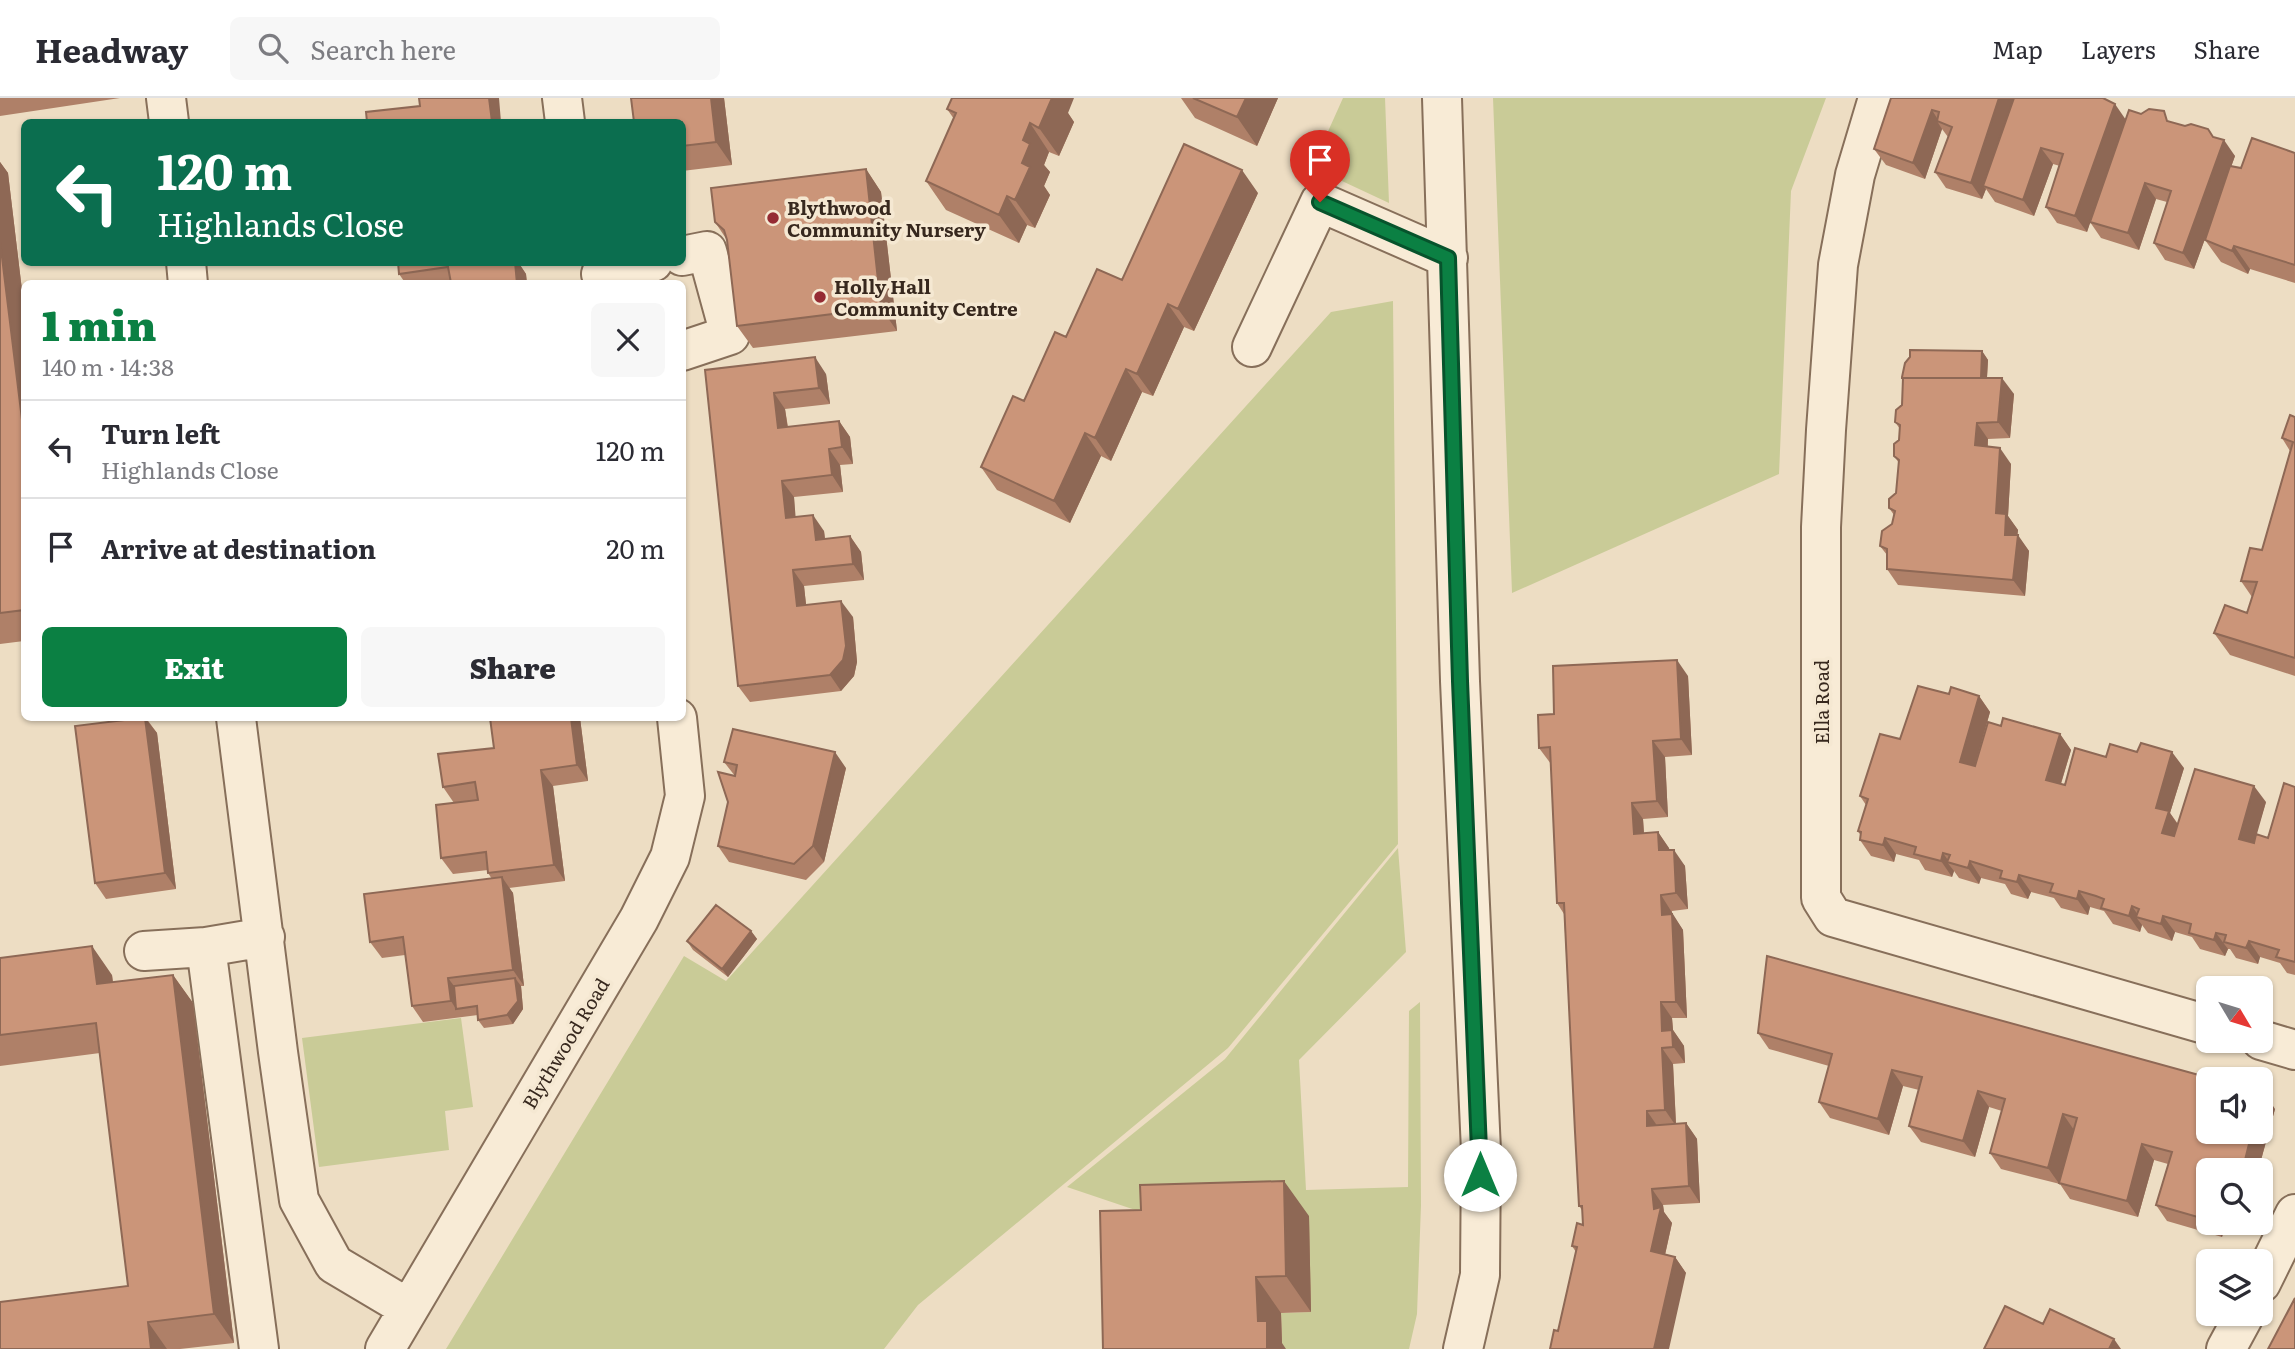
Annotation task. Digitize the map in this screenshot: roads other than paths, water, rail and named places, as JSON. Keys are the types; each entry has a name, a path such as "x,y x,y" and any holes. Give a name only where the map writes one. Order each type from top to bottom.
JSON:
{"street":[{"path":"166,98 169,119"},
{"path":"562,98 565,119"},
{"path":"1442,98 1460,681 1481,1151 1480,1275 1463,1349"},
{"name":"Ella Road","path":"1878,98 1855,175 1838,265 1826,430 1821,527 1821,898 1833,917 2196,1022"},
{"path":"1252,347 1320,202 1448,258"},
{"path":"686,255 706,251 730,335 686,350"},
{"path":"601,273 634,266"},
{"path":"236,721 299,1200 334,1264 408,1308"},
{"name":"Blythwood Road","path":"386,1349 639,919 670,857 685,796 677,721"},
{"path":"144,951 206,947 264,937"},
{"path":"206,947 259,1349"},
{"path":"2273,1043 2295,1049"},
{"path":"2273,1259 2295,1214"},
{"path":"2226,1349 2238,1326"}],"place":[{"name":"Blythwood Community Nursery","path":"773,218"},
{"name":"Holly Hall Community Centre","path":"820,297"}]}
